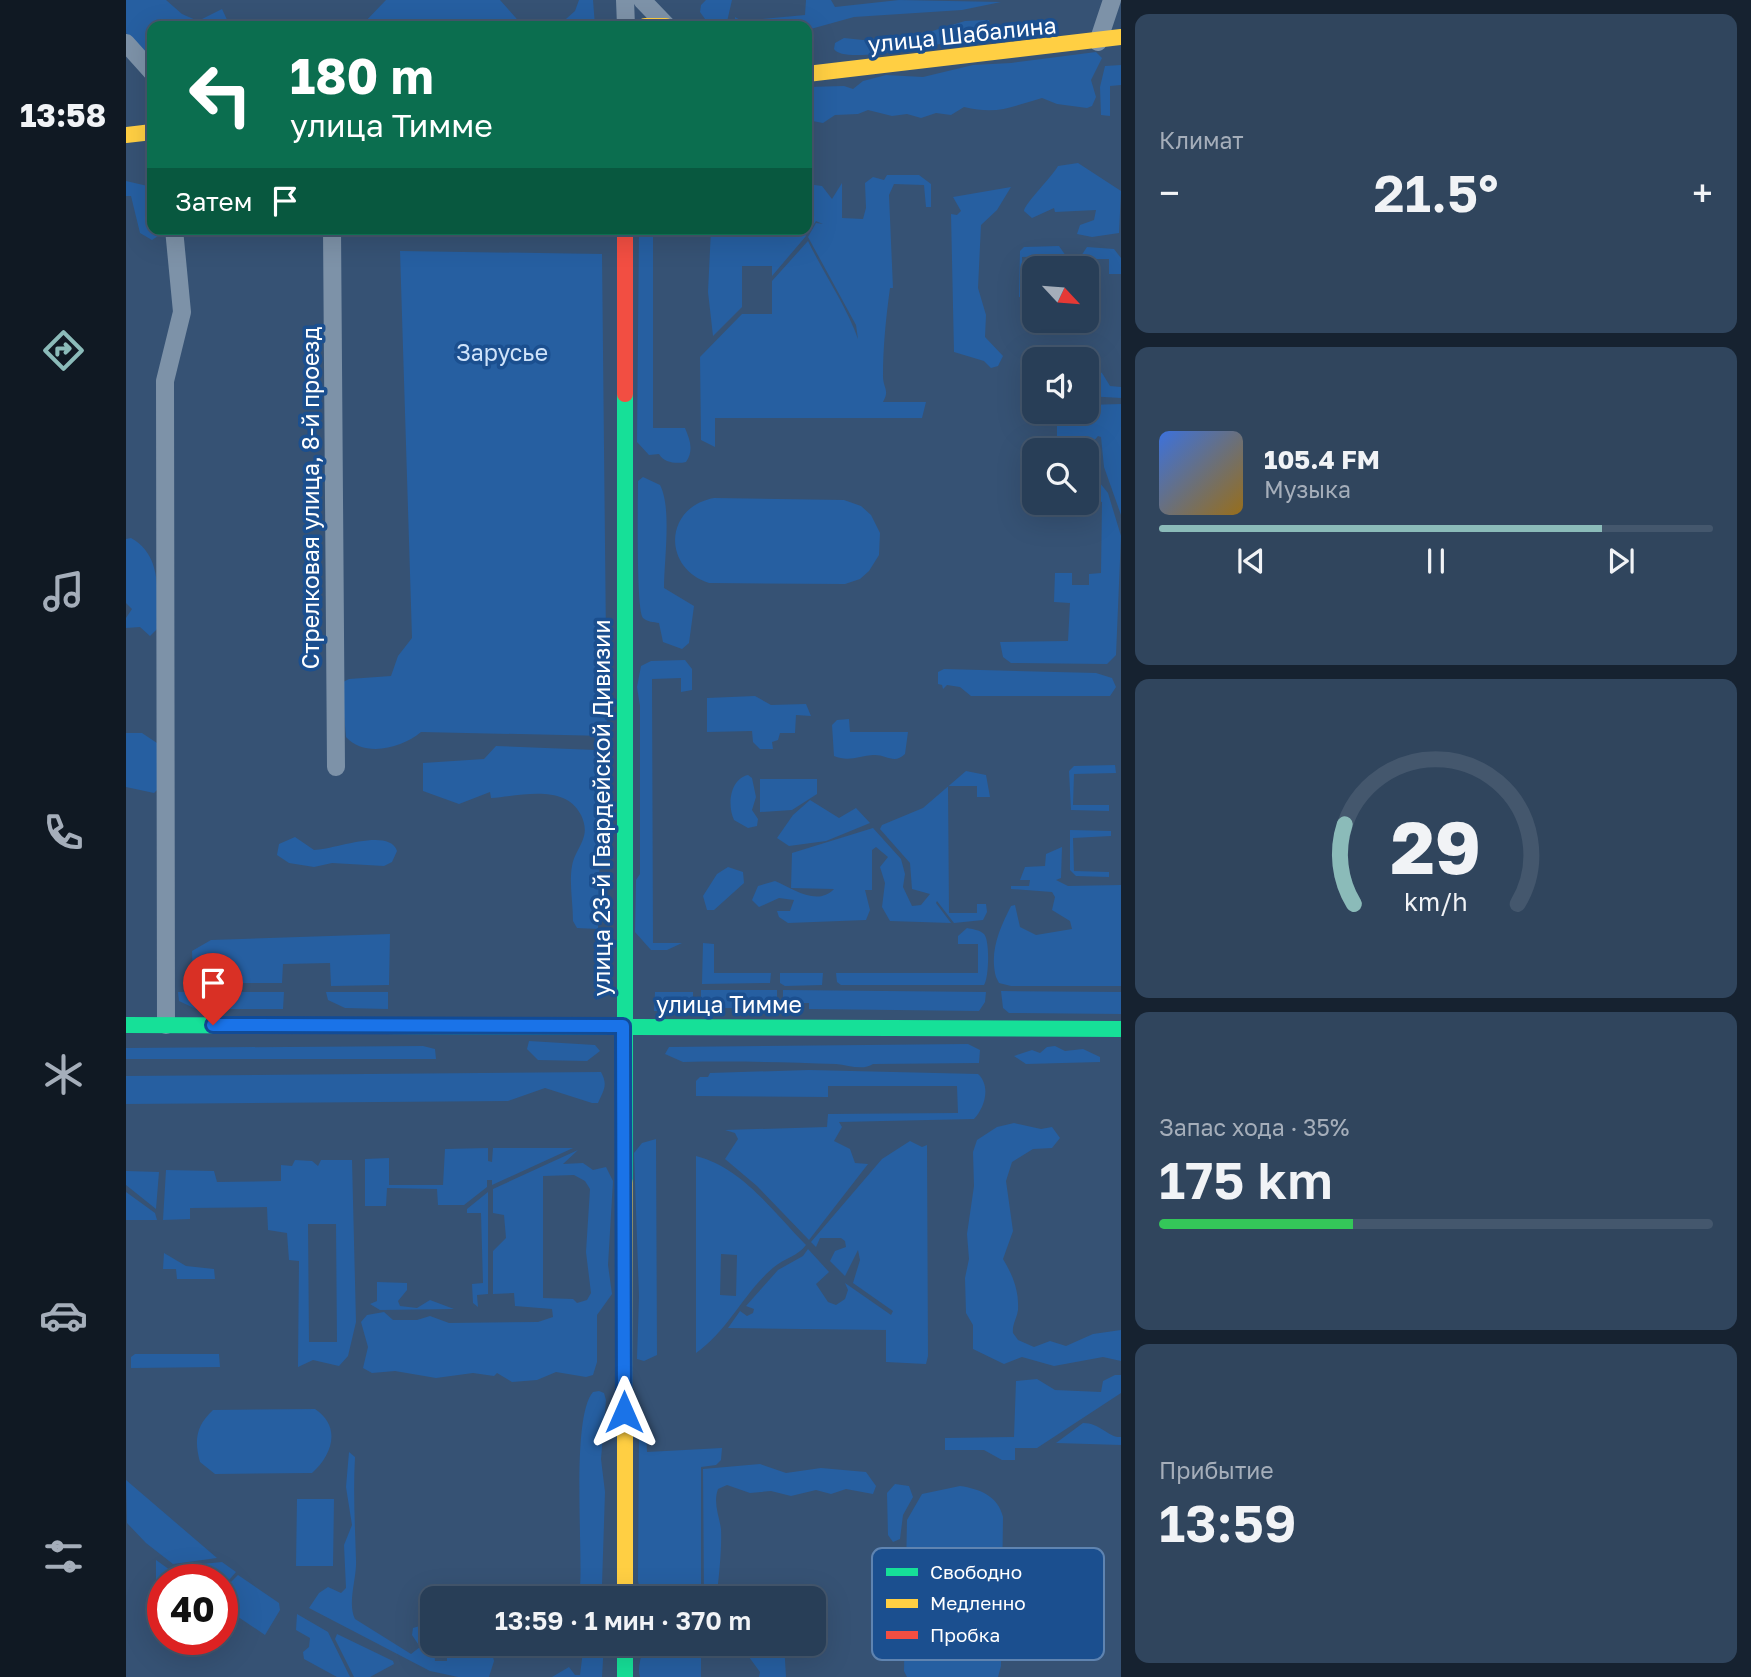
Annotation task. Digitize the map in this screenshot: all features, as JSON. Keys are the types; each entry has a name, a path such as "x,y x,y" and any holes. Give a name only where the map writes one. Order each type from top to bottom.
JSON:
{"street":[{"path":"625,0 626,21"},
{"path":"642,0 661,21"},
{"path":"1098,42 1112,0"},
{"name":"улица Шабалина","path":"812,73 1098,42 1121,37"},
{"path":"126,43 147,66"},
{"path":"126,135 147,133"},
{"path":"166,1025 165,381 182,312 175,235"},
{"name":"Стрелковая улица, 8-й проезд","path":"332,235 336,767"},
{"name":"улица 23-й Гвардейской Дивизии","path":"625,235 625,1586"},
{"name":"улица Тимме","path":"126,1025 1121,1029"},
{"path":"625,1656 625,1677"}],"green space":[{"path":"126,0 166,0 182,14 198,21 147,21 147,56 126,33"},
{"path":"386,0 500,0 519,21 366,21"},
{"path":"579,0 593,0 595,21 564,21 575,11"},
{"path":"706,0 732,0 727,21 706,21 700,12 701,5"},
{"path":"806,0 831,0 835,7 899,0 1001,2 962,10 854,17 812,29 812,21 742,21 805,15"},
{"path":"222,9 228,21 198,21"},
{"path":"989,20 992,42 965,40 895,52 855,55 842,54 834,49 835,43 844,38 863,40 929,32 965,21"},
{"path":"1096,52 1102,58 1091,80 1096,97 1092,106 1087,108 1057,104 1042,98 1004,109 964,107 951,115 936,113 921,118 907,114 892,116 868,110 858,114 835,115 823,123 812,121 812,87 844,86 853,89 863,81 886,75 923,77 973,65"},
{"path":"1121,65 1121,85 1110,86 1110,116 1101,115 1100,87 1105,66"},
{"path":"1078,163 1121,191 1119,233 1092,237 1077,234 1080,225 1094,220 1096,210 1055,212 1054,208 1032,218 1024,211 1058,166"},
{"path":"887,175 919,175 931,184 931,207 926,207 924,185 894,184 889,195 893,288 890,288 885,332 883,376 886,392 883,402 926,402 922,418 715,418 715,447 701,440 700,357 742,314 772,314 772,281 808,241 858,339 856,325 808,237 812,235 816,223 823,224 816,221 812,227 812,185 822,186 832,199 842,183 842,218 863,219 866,208 865,183 873,177 884,180"},
{"path":"126,181 147,186 147,235 158,236 152,240 140,233 131,196 126,196"},
{"path":"1011,187 997,210 981,225 978,288 986,315 985,337 1003,356 998,366 991,368 984,361 954,352 951,214 957,215 961,211 953,197"},
{"path":"639,235 653,235 653,428 685,428 691,449 686,462 671,462 659,454 649,455 637,442"},
{"path":"711,235 806,235 772,276 772,266 742,266 742,307 713,336 708,292"},
{"path":"1059,246 1066,256 1022,256 1022,297 1019,297 1020,251 1024,247"},
{"path":"1087,247 1114,249 1121,258 1121,274 1109,274 1109,259 1081,256"},
{"name":"Зарусье","path":"400,251 602,254 607,736 421,732 394,746 373,749 354,743 346,737 341,683 349,679 391,676 398,656 412,638"},
{"path":"1099,372 1110,386 1121,387 1121,398 1099,397"},
{"path":"1121,404 1121,515 1104,467 1101,437 1057,438 1057,424 1099,424 1099,405"},
{"path":"643,477 660,485 664,495 667,520 664,588 694,606 689,643 682,649 663,642 659,623 643,618 641,611 638,576 638,481"},
{"path":"1099,482 1108,493 1121,536 1116,655 1107,664 1011,663 1003,657 1000,642 1068,641 1070,603 1054,602 1055,573 1072,573 1072,585 1089,585 1089,574 1101,573 1102,502 1099,502"},
{"path":"714,498 844,500 861,506 871,515 880,533 879,555 860,579 845,584 709,583 683,565 675,538 678,525 686,513 698,504"},
{"path":"131,538 142,546 154,567 157,629 150,636 140,627 126,628 126,618 132,609 126,603 126,539"},
{"path":"685,660 692,669 692,690 681,692 681,678 652,679 653,943 682,943 667,950 651,950 635,932 636,880 640,874 640,706 637,687 641,666 651,661"},
{"path":"944,669 1096,673 1112,678 1116,687 1110,696 971,696 960,687 947,685 943,689 942,685 938,684 938,672"},
{"path":"755,696 771,705 806,704 811,716 796,715 795,733 780,733 778,740 772,742 773,749 760,749 753,742 752,731 707,732 707,698"},
{"path":"849,719 850,732 908,732 905,754 897,759 878,755 849,759 834,756 832,725 837,720"},
{"path":"126,733 142,733 157,743 158,789 154,793 126,787"},
{"path":"496,746 596,750 602,757 598,929 577,928 573,921 572,866 585,831 582,817 574,805 553,795 528,794 491,798 490,792 459,804 423,791 423,763 484,759"},
{"path":"1115,765 1116,773 1074,774 1073,805 1109,805 1109,811 1071,810 1069,771 1074,766"},
{"path":"966,771 986,775 990,797 977,797 977,786 949,786"},
{"path":"748,775 752,778 756,797 752,810 758,819 757,826 748,828 734,820 731,800 737,782"},
{"path":"760,779 817,779 817,794 792,810 760,812"},
{"path":"948,786 949,913 977,913 977,904 986,904 987,912 983,920 954,923 937,901 951,923 890,921 882,907 885,883 880,867 888,857 876,847 872,850 872,890 865,890 870,910 866,920 788,923 779,917 777,911 790,911 794,900 779,898 759,907 752,900 758,886 775,881 804,894 812,896 827,894 834,889 791,888 792,853 873,828 901,859 905,874 903,887 912,906 921,905 930,894 912,889 910,863 880,829 882,825 923,808"},
{"path":"810,800 839,818 856,808 870,823 826,841 789,846 777,838 793,815"},
{"path":"1070,830 1111,831 1111,836 1073,838 1074,871 1109,872 1109,877 1076,876 1070,870"},
{"path":"295,837 314,850 372,840 392,844 397,851 392,862 384,866 332,863 314,867 289,863 277,855 279,844"},
{"path":"1062,847 1061,878 1056,880 1068,886 1121,885 1121,986 1011,986 999,983 996,977 995,949 1011,906 1015,905 1020,927 1036,935 1072,929 1070,921 1052,910 1055,897 1052,892 1011,889 1011,886 1029,886 1030,880 1020,880 1025,867 1045,866 1046,854"},
{"path":"728,867 743,872 744,883 714,910 707,910 703,896 717,874"},
{"path":"967,928 984,934 986,938 988,959 984,985 841,985 837,982 836,973 978,973 978,944 958,944 958,936"},
{"path":"390,934 389,985 331,986 330,963 283,964 282,983 222,983 193,974 192,951 211,940"},
{"path":"703,943 714,944 714,973 771,973 770,983 702,984"},
{"path":"780,973 823,973 822,985 785,986 780,983"},
{"path":"701,990 777,990 777,1008 707,1008 701,1002"},
{"path":"783,990 986,992 985,1002 979,1011 809,1009 809,1003 783,1003"},
{"path":"1001,991 1121,992 1121,1014 1009,1013 1003,1008"},
{"path":"178,992 284,992 283,1009 196,1009 179,1001"},
{"path":"326,992 388,992 388,1009 345,1008 328,1000"},
{"path":"655,992 693,992 693,1000 682,1012 654,1011"},
{"path":"529,1041 595,1045 600,1051 587,1061 538,1060 527,1049"},
{"path":"968,1044 980,1050 979,1063 873,1064 860,1067 836,1064 683,1062 665,1054 669,1047"},
{"path":"423,1046 435,1049 436,1059 126,1059 126,1048"},
{"path":"1055,1046 1065,1051 1083,1049 1100,1057 1100,1062 1026,1064 1014,1056 1032,1050 1040,1053 1047,1047"},
{"path":"809,1070 978,1074 984,1084 985,1096 974,1119 839,1122 842,1127 834,1141 850,1149 855,1163 868,1164 809,1240 757,1186 725,1159 738,1139 735,1133 725,1130 827,1127 828,1114 958,1113 957,1086 828,1086 828,1097 696,1096 696,1081 700,1077 708,1077 710,1073"},
{"path":"601,1072 605,1084 598,1103 545,1088 508,1101 126,1104 126,1076"},
{"path":"1014,1123 1041,1129 1052,1127 1060,1138 1052,1148 1033,1149 1012,1162 1006,1181 1013,1231 1003,1259 1017,1296 1018,1310 1013,1333 1018,1340 1034,1347 1050,1341 1066,1346 1093,1334 1121,1330 1121,1361 1103,1357 1054,1366 1022,1357 1004,1364 973,1349 973,1325 966,1313 965,1278 969,1259 967,1234 974,1186 973,1152 977,1140 997,1127"},
{"path":"656,1139 657,1355 644,1361 637,1359 639,1296 634,1153 642,1143"},
{"path":"910,1141 922,1147 927,1145 926,1364 886,1362 886,1330 728,1328 740,1311 747,1316 753,1313 754,1309 746,1306 778,1270 803,1256 808,1249 829,1272 816,1284 828,1302 836,1305 845,1299 848,1290 845,1283 891,1315 893,1311 853,1283 860,1260 858,1250 845,1276 830,1261 835,1251 846,1247 845,1241 841,1238 820,1238 816,1247 811,1242 882,1159"},
{"path":"488,1148 488,1161 492,1162 493,1148 573,1148 492,1185 492,1180 487,1180 487,1187 464,1205 438,1205 437,1189 387,1188 386,1206 365,1206 365,1159 389,1158 389,1185 443,1185 445,1149"},
{"path":"578,1150 563,1164 583,1163 593,1170 606,1167 613,1181 608,1265 612,1294 597,1315 597,1362 593,1375 586,1377 556,1372 537,1380 512,1382 497,1373 494,1376 473,1373 436,1378 395,1371 372,1373 363,1368 368,1347 361,1322 367,1315 384,1312 393,1320 417,1320 430,1316 449,1323 538,1322 553,1317 552,1309 515,1306 514,1293 493,1294 493,1251 506,1238 504,1215 493,1213 493,1189","holes":["574,1175 585,1181 590,1189 586,1252 591,1293 587,1300 577,1303 573,1299 543,1298 543,1176"]},
{"path":"696,1156 713,1162 743,1181 806,1245 763,1277 717,1334 696,1353","holes":["721,1254 737,1255 736,1296 720,1295"]},
{"path":"295,1160 312,1161 318,1166 321,1160 352,1160 356,1322 348,1356 339,1366 313,1360 298,1367 299,1261 289,1260 287,1233 268,1230 267,1207 190,1208 190,1219 163,1220 166,1170 214,1171 217,1182 281,1181 281,1165 292,1166","holes":["308,1224 336,1224 337,1342 309,1342"]},
{"path":"126,1171 159,1172 156,1209 126,1185"},
{"path":"126,1192 155,1213 157,1220 126,1220"},
{"path":"488,1192 488,1294 477,1295 478,1307 473,1303 472,1284 483,1283 481,1213 467,1213 467,1209"},
{"path":"164,1253 186,1266 214,1269 215,1279 177,1279 176,1269 163,1269"},
{"path":"377,1282 407,1283 407,1290 398,1301 400,1306 417,1308 430,1300 454,1309 380,1310 370,1304 377,1301"},
{"path":"135,1354 219,1354 220,1367 131,1368 131,1357"},
{"path":"1121,1375 1121,1393 1037,1448 1015,1448 1015,1460 1002,1460 984,1450 945,1450 945,1438 1014,1437 1016,1381 1037,1379 1055,1390 1101,1392 1103,1381"},
{"path":"593,1392 604,1393 606,1400 601,1459 605,1492 602,1585 580,1586 580,1454 586,1406"},
{"path":"315,1409 329,1424 331,1441 325,1458 312,1473 215,1474 200,1462 198,1434 203,1422 213,1410"},
{"path":"1083,1423 1095,1425 1121,1437 1121,1445 1056,1443"},
{"path":"639,1430 646,1431 647,1452 722,1448 721,1460 716,1465 701,1467 701,1586 639,1586"},
{"path":"349,1452 355,1457 356,1567 352,1606 355,1619 411,1654 420,1647 420,1656 434,1656 435,1661 447,1661 447,1656 493,1656 494,1661 489,1677 458,1677 430,1671 309,1608 319,1593 328,1587 341,1593 346,1588 344,1545 352,1525 346,1487"},
{"path":"760,1464 786,1473 821,1468 866,1472 876,1486 873,1494 846,1489 831,1494 816,1490 791,1496 771,1491 750,1493 727,1485 718,1489 716,1504 721,1536 718,1586 704,1586 703,1469"},
{"path":"126,1480 217,1558 173,1564 146,1543 127,1523"},
{"path":"895,1484 909,1486 913,1497 903,1515 900,1539 893,1542 888,1535 887,1493"},
{"path":"960,1486 987,1495 1001,1510 1003,1548 906,1548 907,1520 922,1494"},
{"path":"297,1499 334,1499 333,1566 296,1566"},
{"path":"238,1575 279,1603 280,1610 265,1635 238,1617"},
{"path":"297,1614 328,1632 350,1677 337,1677 304,1659 303,1652 309,1647 310,1638 296,1630"},
{"path":"420,1626 420,1647 412,1635 413,1628"},
{"path":"337,1634 393,1661 394,1664 370,1677 354,1677 335,1639"},
{"path":"582,1656 603,1656 602,1677 552,1677 569,1667 575,1675 580,1675"},
{"path":"641,1656 701,1656 701,1677 640,1677"},
{"path":"785,1656 786,1677 759,1677 760,1672 749,1657"},
{"path":"904,1660 1001,1660 998,1677 907,1677"}],"traffic: fast":[{"path":"625,394 625,1183"},
{"path":"126,1025 1121,1029"},
{"path":"625,1656 625,1677"}],"traffic: slow":[{"path":"812,73 1121,37"},
{"path":"126,135 147,133"},
{"path":"625,1183 625,1586"}],"traffic: jam":[{"path":"625,235 625,394"}],"route":[{"path":"213,1025 623,1026 624,1412"}]}
